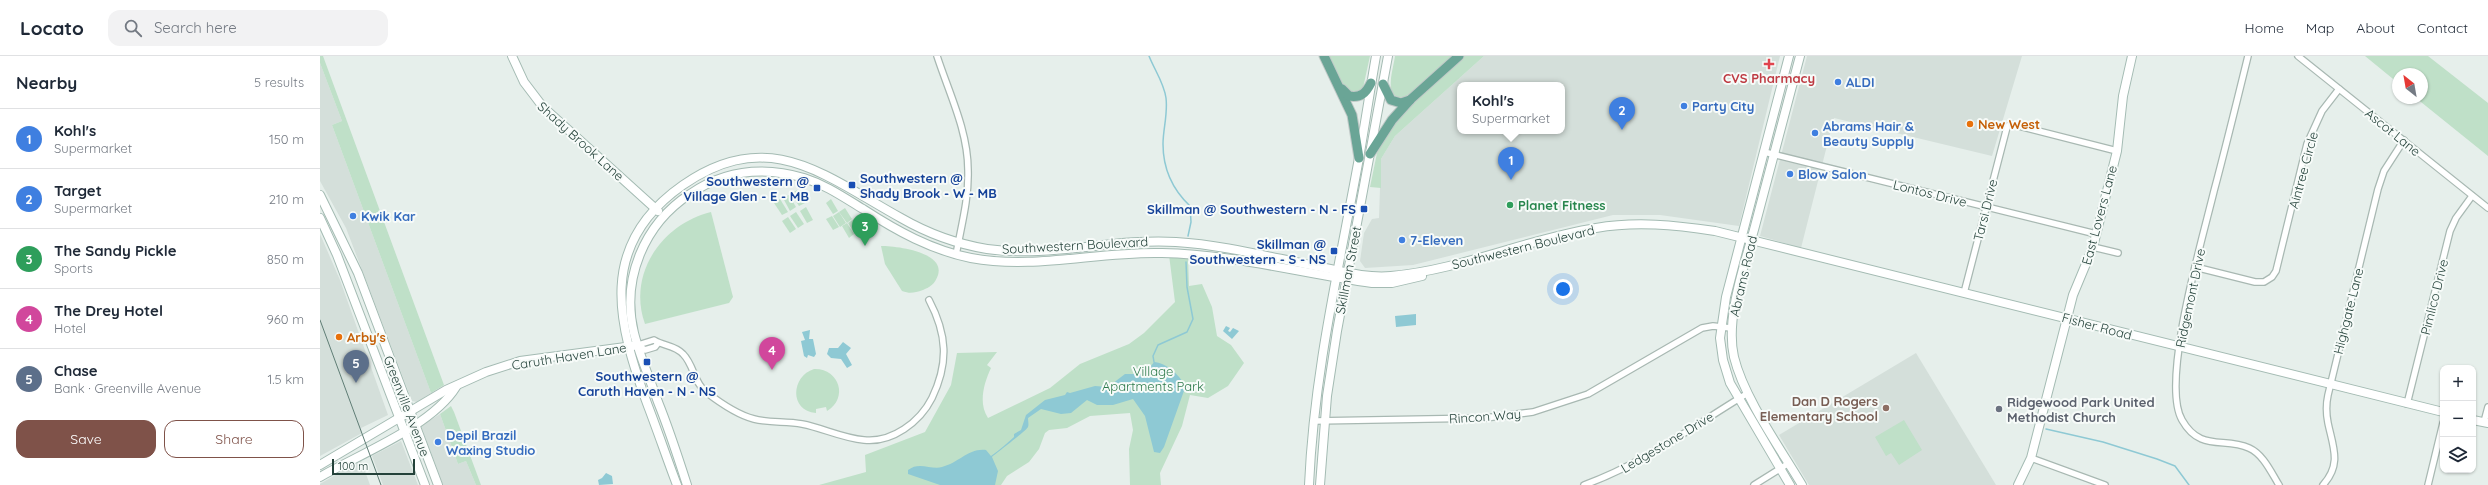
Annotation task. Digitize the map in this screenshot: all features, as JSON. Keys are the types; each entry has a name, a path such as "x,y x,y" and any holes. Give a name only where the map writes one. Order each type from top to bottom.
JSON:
{"main road":[{"path":"1324,56 1352,115 1359,158"},
{"path":"1370,154 1392,120 1411,99 1459,56"},
{"path":"1337,82 1344,93 1354,97 1364,94 1371,83"},
{"path":"1382,84 1394,101 1400,103 1411,99"}],"street":[{"name":"Shady Brook Lane","path":"512,56 524,82 543,107 656,208 663,216"},
{"path":"937,56 962,130 967,153 967,196 956,255"},
{"name":"Skillman Street","path":"1309,485 1314,420 1324,335 1359,158 1376,56"},
{"name":"Skillman Street","path":"1320,485 1325,421 1346,276 1388,56"},
{"name":"Abrams Road","path":"1789,56 1720,326 1721,349 1724,364 1739,399 1790,485"},
{"name":"Abrams Road","path":"1800,56 1751,239 1731,328 1735,362 1748,393 1802,485"},
{"name":"East Lovers Lane","path":"2018,485 2031,458 2066,318 2096,234 2116,151 2123,96 2132,56"},
{"name":"Ridgemont Drive","path":"2248,56 2185,311 2176,391 2177,404 2183,421 2197,436 2208,441 2240,445 2256,452 2279,485"},
{"name":"Ascot Lane","path":"2298,56 2488,208"},
{"name":"Aintree Circle","path":"2195,267 2255,282 2264,282 2272,277 2276,271 2280,257 2307,144 2322,111 2339,89"},
{"name":"Tarsi Drive","path":"1964,293 2007,127 2011,124 2116,151"},
{"name":"Highgate Lane","path":"2323,485 2331,475 2335,462 2334,443 2326,414 2330,384 2378,189 2384,170 2404,140"},
{"name":"Lontos Drive","path":"1764,152 2096,234"},
{"name":"Southwestern Boulevard","path":"677,485 628,347 620,292 624,266 641,226 656,208 682,186 712,169 746,159 779,159 807,165 916,226 958,243 988,249 1031,250 1120,242 1161,242 1239,251 1346,276 1377,277 1438,269 1597,228 1656,224 1715,231 1751,239"},
{"name":"Southwestern Boulevard","path":"687,485 638,345 632,318 631,286 643,246 663,216 694,191 723,176 749,171 777,171 811,180 832,189 907,236 956,255 1000,262 1039,263 1161,252 1237,260 1337,274"},
{"path":"1352,192 1363,192"},
{"name":"Greenville Avenue","path":"320,195 348,250 438,485"},
{"name":"Pimlico Drive","path":"2407,404 2450,231 2456,218 2472,196"},
{"name":"Greenville Avenue","path":"320,218 353,298 425,485"},
{"name":"Fisher Road","path":"1751,239 2440,411"},
{"path":"1161,242 1161,252"},
{"path":"2092,247 2118,253"},
{"path":"1237,260 1239,251"},
{"path":"353,298 365,293"},
{"name":"Caruth Haven Lane","path":"320,465 446,390 456,387 486,372 520,361 628,347 654,340 658,343 666,344 683,353 697,382 706,392 753,419 804,424 850,438 876,439 894,434 917,420 937,388 945,363 944,340 940,323 929,300"},
{"name":"Rincon Way","path":"1314,420 1485,418 1532,412 1588,394 1690,332 1702,328 1720,326 1731,328"},
{"path":"1724,364 1735,362"},
{"name":"Caruth Haven Lane","path":"320,477 414,424 445,402 456,387"},
{"name":"Ledgestone Drive","path":"1584,485 1632,464 1748,393"},
{"path":"649,408 660,405"},
{"path":"2476,421 2486,423 2488,407"},
{"path":"2428,485 2440,435"},
{"path":"2031,458 2105,485"},
{"path":"1754,485 1789,463"}],"shaded area":[{"path":"1484,56 1780,56 1739,226 1660,215 1613,215 1413,265 1365,268 1360,261 1364,233 1372,219 1379,218 1381,159 1395,136"},
{"path":"1807,56 2022,56 1992,156 1834,118 1801,248 1760,236"},
{"path":"320,63 342,121 332,125 431,393 417,402 412,401 346,228 320,181"},
{"path":"320,234 340,280 388,415 361,428 362,433 320,456"},
{"name":"Dan D Rogers Elementary School","path":"1916,353 1996,485 1809,485 1779,435"},
{"path":"440,414 458,464 466,461 476,485 443,485 421,426"},
{"path":"401,441 418,485 383,485 372,456"},
{"path":"361,460 370,485 320,485 320,484"}],"green space":[{"path":"320,56 323,56 444,385 431,393 332,125 342,121 320,63"},
{"path":"1328,56 1370,56 1363,88 1357,92 1346,88 1337,76"},
{"path":"1395,56 1454,56 1406,97 1399,97 1391,90 1391,77"},
{"path":"1463,56 1484,56 1395,136 1381,159 1381,188 1370,187 1377,153 1391,124"},
{"path":"2365,56 2428,56 2488,103 2488,156 2423,104 2428,104 2428,68 2392,68 2392,78"},
{"path":"797,190 805,203 799,206 791,194"},
{"path":"789,195 796,207 790,211 783,198"},
{"path":"780,199 788,212 782,215 774,203"},
{"path":"831,199 838,211 833,214 826,203"},
{"path":"806,207 813,220 807,223 800,211"},
{"path":"845,208 852,219 847,223 839,212"},
{"path":"711,212 733,297 729,303 645,324 641,305 641,287 645,270 653,254 664,240 677,228 693,218"},
{"path":"796,212 804,224 798,228 790,216"},
{"path":"839,212 846,223 840,227 833,216"},
{"path":"832,216 839,227 833,230 826,219"},
{"path":"788,217 796,229 790,233 782,221"},
{"path":"854,219 861,230 855,234 848,223"},
{"path":"847,223 854,234 849,238 842,226"},
{"path":"881,246 908,249 927,256 934,261 938,267 938,275 934,283 926,289 920,291 910,293 902,291 885,264"},
{"name":"Village Apartments Park","path":"1169,255 1188,257 1189,286 1202,284 1212,307 1217,336 1231,345 1244,363 1228,386 1208,398 1190,395 1182,426 1160,473 1161,485 1130,485 1129,449 1133,430 1130,413 1090,416 1067,428 1049,430 1045,433 1039,449 1029,462 1007,476 1001,485 819,485 866,472 865,455 925,432 951,385 957,353 997,352 987,365 991,368 983,393 983,406 988,418 1050,388 1080,364 1129,344 1144,333 1175,302"},
{"path":"814,369 823,370 830,373 835,378 839,392 838,399 834,405 827,411 826,407 816,409 816,413 807,411 801,406 797,400 796,393 797,385 801,379 806,373"},
{"path":"451,406 481,485 476,485 466,461 458,464 440,414"},
{"path":"1904,420 1922,450 1899,465 1891,453 1886,456 1875,437"}],"water":[{"path":"1416,314 1416,325 1396,327 1395,316"},
{"path":"1226,326 1230,328 1228,331 1230,332 1233,328 1239,331 1232,339 1223,331"},
{"path":"810,330 809,339 813,339 816,354 814,357 808,355 807,358 804,356 801,341 805,340 802,332"},
{"path":"843,342 851,348 846,354 852,365 847,368 841,359 831,358 827,354 829,348 838,348"},
{"path":"1154,362 1168,367 1173,371 1181,379 1185,388 1164,447 1160,453 1154,452 1145,416 1133,399 1113,405 1097,405 1087,400 1071,413 1061,414 1041,409 1028,418 1028,426 1026,429 992,457 998,471 995,485 940,485 908,474 908,470 912,467 942,467 974,451 986,450 991,456 1014,437 1014,434 1021,430 1026,415 1045,400 1065,395 1067,392 1070,393 1095,386 1108,387 1125,374 1145,374"},
{"path":"606,473 612,476 613,484 599,485 598,480"}],"waterway":[{"path":"1149,56 1161,82 1166,98 1163,153 1167,170 1178,193 1190,206 1191,222 1188,236"},
{"path":"1154,362 1153,356 1158,345 1187,332 1193,319 1187,287 1186,262"},
{"path":"2046,429 2103,442 2175,466 2189,485"}],"tram line":[{"path":"320,320 381,485"}],"place":[{"name":"CVS Pharmacy","path":"1769,64"},
{"name":"ALDI","path":"1838,82"},
{"name":"Party City","path":"1684,106"},
{"name":"New West","path":"1970,124"},
{"name":"Target","path":"1622,130"},
{"name":"Abrams Hair & Beauty Supply","path":"1815,133"},
{"name":"Blow Salon","path":"1790,174"},
{"name":"Kohl's","path":"1511,180"},
{"name":"Southwestern @ Shady Brook - W - MB","path":"852,185"},
{"name":"Southwestern @ Village Glen - E - MB","path":"817,188"},
{"name":"Planet Fitness","path":"1510,205"},
{"name":"Skillman @ Southwestern - N - FS","path":"1364,209"},
{"name":"Kwik Kar","path":"353,216"},
{"name":"7-Eleven","path":"1402,240"},
{"name":"The Sandy Pickle","path":"865,246"},
{"name":"Skillman @ Southwestern - S - NS","path":"1334,251"},
{"name":"Arby's","path":"339,337"},
{"name":"Southwestern @ Caruth Haven - N - NS","path":"647,362"},
{"name":"The Drey Hotel","path":"772,370"},
{"name":"Chase","path":"356,383"},
{"name":"Dan D Rogers Elementary School","path":"1886,408"},
{"name":"Ridgewood Park United Methodist Church","path":"1999,409"},
{"name":"Depil Brazil Waxing Studio","path":"438,442"}]}
